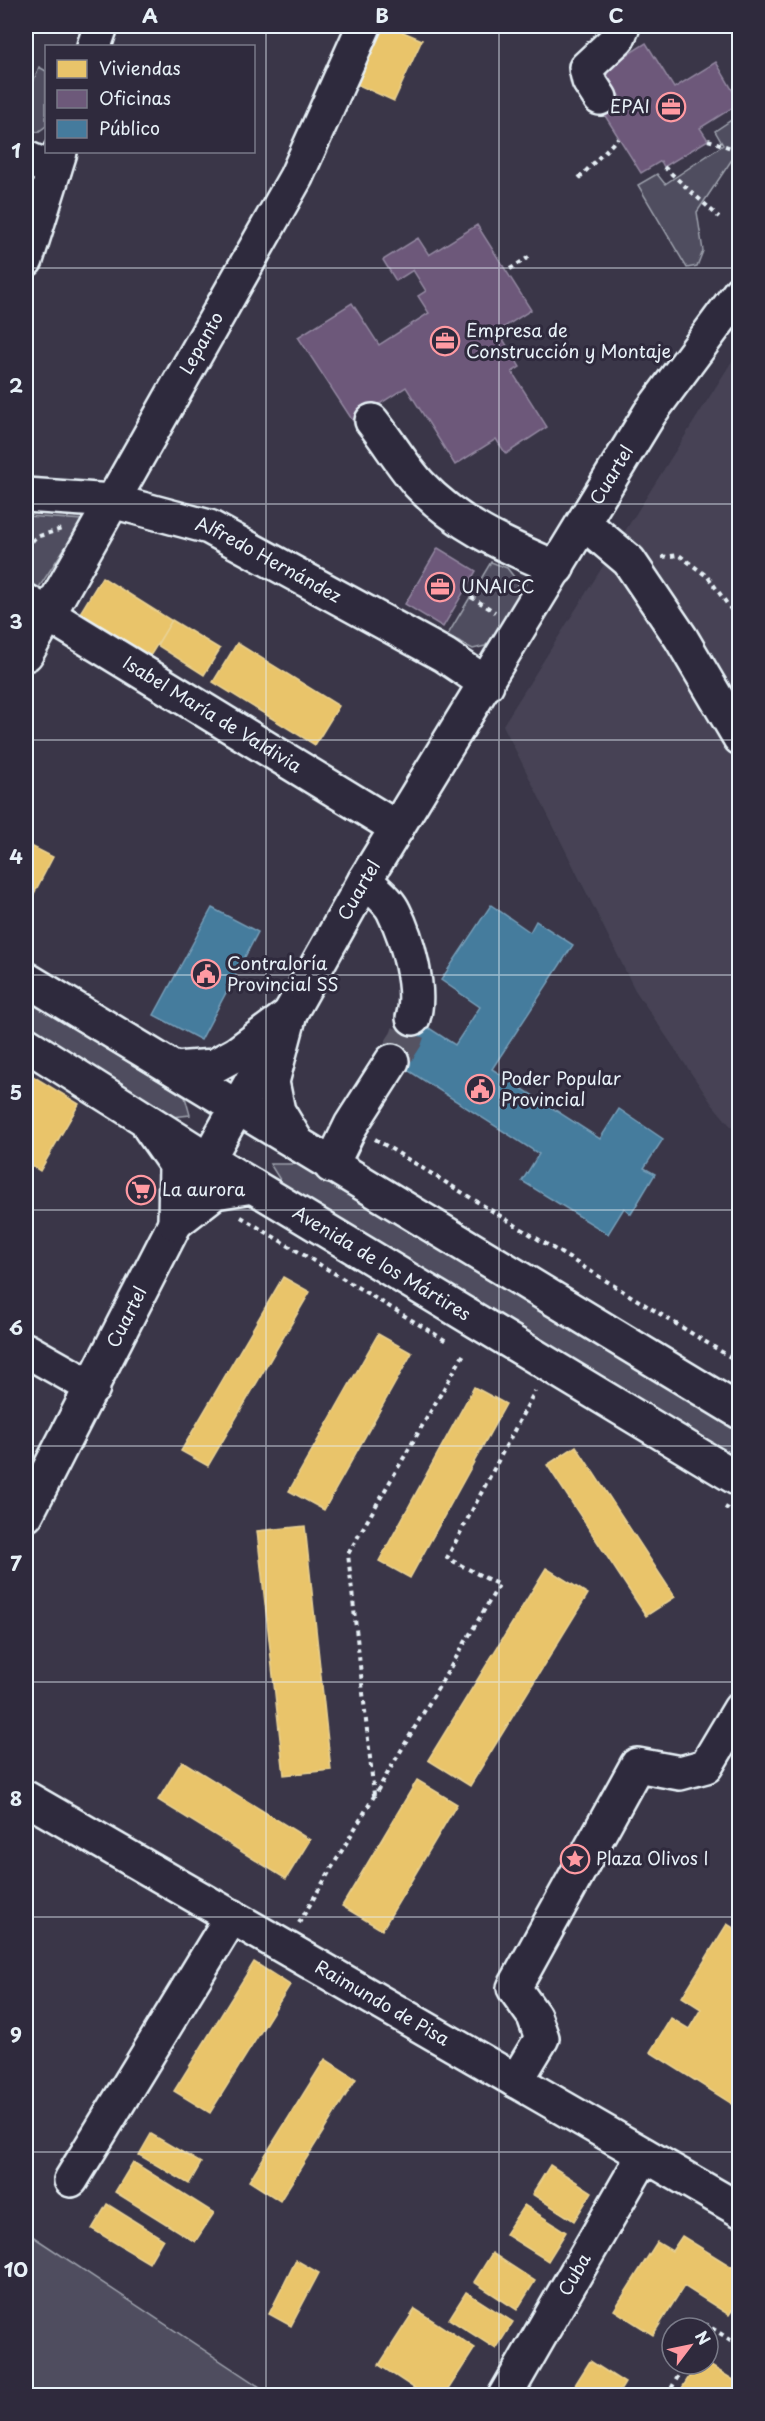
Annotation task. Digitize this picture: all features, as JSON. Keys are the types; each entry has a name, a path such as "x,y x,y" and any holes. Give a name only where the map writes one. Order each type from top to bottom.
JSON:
{"street":[{"path":"94,45 101,26"},
{"name":"Lepanto","path":"26,654 36,608 112,501 296,177 364,26"},
{"path":"600,98 589,81 586,68 618,38 623,26"},
{"path":"26,260 46,160"},
{"name":"Cuartel","path":"26,1515 93,1388 208,1159 365,880 487,684 650,413 740,292"},
{"path":"372,421 419,484 446,508 488,538 557,568"},
{"name":"Alfredo Hernández","path":"26,495 112,501 209,527 444,655 487,684"},
{"path":"584,523 629,561 681,638 740,738"},
{"name":"Isabel María de Valdivia","path":"36,608 397,828"},
{"path":"365,880 393,910 410,960 417,1003 412,1018"},
{"path":"26,979 238,1107 301,1148 740,1412"},
{"path":"175,1069 214,1066 236,1054 290,1014"},
{"path":"290,1014 273,1082 278,1111 301,1148"},
{"name":"Avenida de los Mártires","path":"26,1044 208,1159 740,1480"},
{"path":"331,1166 351,1125 392,1061"},
{"path":"143,1116 176,1165 175,1223"},
{"path":"175,1223 215,1192 253,1186"},
{"path":"26,1350 93,1388"},
{"path":"516,2081 542,2038 534,2016 514,1988 636,1765 680,1773 706,1767 740,1709"},
{"name":"Raimundo de Pisa","path":"26,1798 740,2210"},
{"path":"71,2180 231,1917"},
{"name":"Cuba","path":"505,2396 644,2155"}],"path":[{"path":"579,178 618,138"},
{"path":"708,140 740,151"},
{"path":"664,167 719,217"},
{"path":"510,269 532,255"},
{"path":"629,561 679,555 708,577 740,622"},
{"path":"351,1125 740,1363"},
{"path":"374,1796 348,1554 465,1352"},
{"path":"284,1947 499,1585 447,1558 548,1365"},
{"path":"720,2333 740,2346"},
{"path":"667,2396 678,2376"}],"shaded area":[{"path":"39,67 45,70 45,127 38,132 30,130 25,115 30,90"},
{"path":"739,115 739,149 697,212 703,251 697,266 687,268 638,185 657,174 665,184 723,145 715,131"},
{"path":"739,350 739,1136 712,1104 635,990 503,725"},
{"path":"26,516 83,520 36,592 26,585"},
{"path":"491,562 507,568 518,582 519,596 497,634 485,646 473,649 447,636"},
{"path":"26,999 185,1097 190,1115 172,1117 26,1027"},
{"path":"270,1164 297,1164 739,1431 739,1464 287,1191"},
{"path":"26,2232 272,2395 26,2395"}],"building: Viviendas":[{"path":"383,26 389,26 422,40 394,101 356,84"},
{"path":"102,577 172,621 150,656 80,613"},
{"path":"172,620 220,649 204,675 157,645"},
{"path":"237,643 339,706 315,745 213,682"},
{"path":"29,845 53,857 26,909 26,852"},
{"path":"26,1072 79,1104 40,1171 26,1162"},
{"path":"283,1277 310,1292 208,1466 181,1451"},
{"path":"378,1334 412,1353 324,1510 289,1491"},
{"path":"474,1387 506,1404 410,1578 379,1561"},
{"path":"576,1446 675,1597 646,1616 547,1465"},
{"path":"305,1526 331,1770 284,1775 257,1531"},
{"path":"546,1568 588,1594 470,1786 428,1760"},
{"path":"182,1761 310,1840 286,1879 158,1800"},
{"path":"417,1780 457,1804 382,1930 342,1906"},
{"path":"727,1924 740,1932 740,2109 650,2052 671,2018 689,2029 701,2009 682,1997"},
{"path":"254,1962 290,1985 210,2113 174,2091"},
{"path":"325,2059 356,2079 280,2201 249,2181"},
{"path":"151,2134 201,2163 189,2184 139,2155"},
{"path":"133,2162 214,2213 195,2242 115,2192"},
{"path":"550,2165 592,2192 574,2221 532,2194"},
{"path":"107,2204 163,2239 149,2263 92,2229"},
{"path":"524,2205 566,2232 548,2261 505,2234"},
{"path":"682,2236 740,2272 740,2299 729,2315 684,2286 665,2316 660,2316 660,2324 653,2335 614,2310 657,2242 672,2251"},
{"path":"492,2253 535,2281 517,2310 474,2282"},
{"path":"296,2260 319,2273 291,2326 269,2314"},
{"path":"466,2292 513,2322 496,2349 449,2319"},
{"path":"415,2309 475,2348 444,2396 426,2396 379,2365"},
{"path":"590,2361 625,2383 617,2396 568,2396"},
{"path":"720,2372 740,2384 740,2396 677,2396 690,2376 720,2376"}],"building: Oficinas":[{"name":"EPAI","path":"646,43 674,88 716,62 740,103 700,128 708,140 664,167 661,161 641,173 602,111 621,99 603,70"},
{"name":"Empresa de Construcción y Montaje","path":"477,225 531,310 498,331 520,367 512,372 547,427 506,454 496,439 455,465 406,387 353,421 298,337 352,303 379,345 429,313 418,296 426,291 413,270 396,281 383,260 418,238 429,255"},
{"name":"UNAICC","path":"438,548 476,571 443,627 405,604"}],"building: Público":[{"name":"Poder Popular Provincial","path":"491,905 530,932 536,921 573,945 492,1069 600,1139 619,1109 663,1139 644,1168 655,1174 631,1214 624,1208 608,1234 522,1181 539,1154 384,1055 409,1015 455,1045 480,1007 441,980"},
{"name":"Contraloría Provincial SS","path":"212,908 258,932 201,1040 154,1015"}],"tunnel":[{"path":"392,1061 406,1039 413,1018"}],"place":[{"name":"EPAI","path":"671,107"},
{"name":"Empresa de Construcción y Montaje","path":"445,341"},
{"name":"UNAICC","path":"440,587"},
{"name":"Contraloría Provincial SS","path":"206,974"},
{"name":"Poder Popular Provincial","path":"480,1089"},
{"name":"La aurora","path":"141,1190"},
{"name":"Plaza Olivos I","path":"575,1859"}]}
